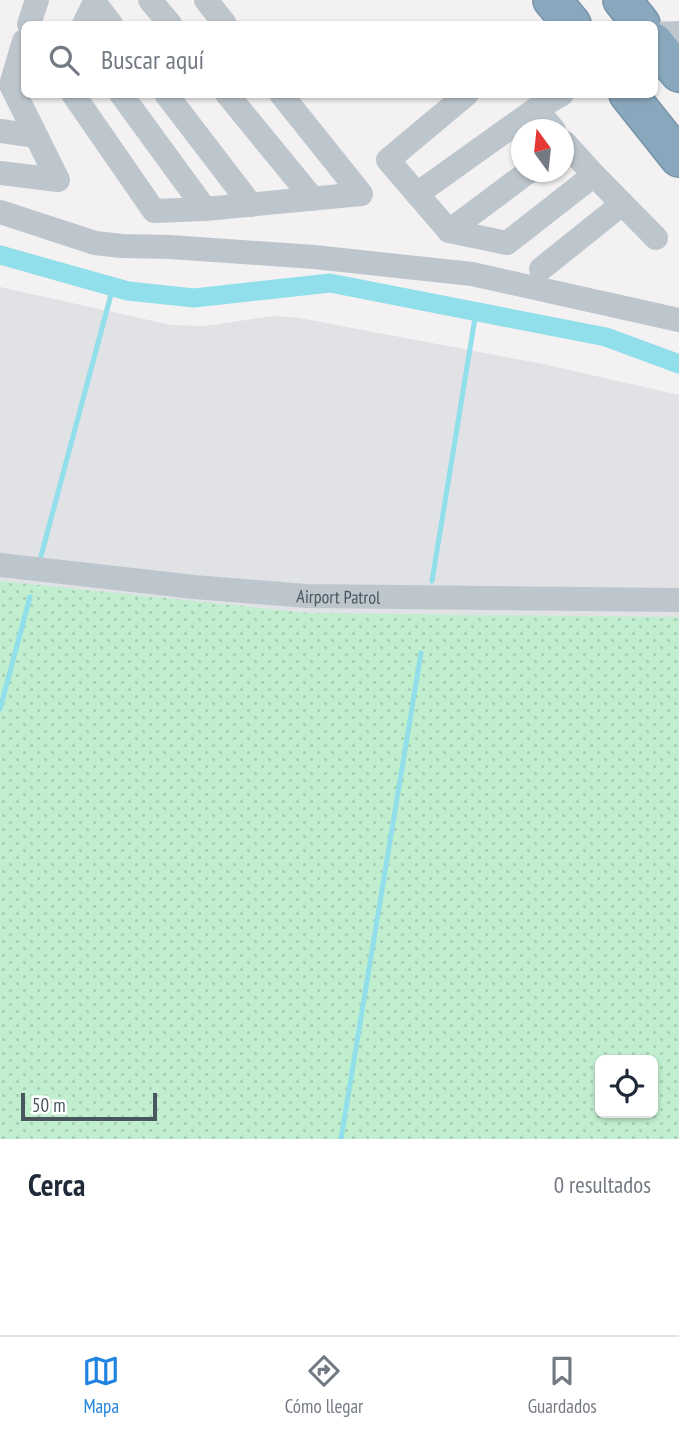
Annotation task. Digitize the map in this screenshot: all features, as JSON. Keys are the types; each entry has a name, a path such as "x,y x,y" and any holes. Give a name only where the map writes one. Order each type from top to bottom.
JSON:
{"highway":[{"path":"622,0 639,21"},
{"path":"658,47 679,73"},
{"path":"631,98 679,158"}],"street":[{"path":"30,21 37,0"},
{"path":"150,0 168,21"},
{"path":"206,0 223,21"},
{"path":"92,9 107,21"},
{"path":"658,34 679,33"},
{"path":"0,173 58,180 6,84 21,48"},
{"path":"76,98 154,211 205,209 361,194 284,98"},
{"path":"124,98 205,209"},
{"path":"169,98 251,205"},
{"path":"231,98 313,199"},
{"path":"462,98 388,160 449,230 507,243 594,175"},
{"path":"417,194 555,98"},
{"path":"536,109 544,119"},
{"path":"0,131 36,136"},
{"path":"574,154 656,238"},
{"path":"449,230 514,182"},
{"path":"541,269 622,204"},
{"path":"0,212 95,243 314,257 472,274 679,320"},
{"name":"Airport Patrol","path":"0,565 194,587 306,596 679,600"}],"shaded area":[{"path":"0,287 171,325 205,326 273,316 299,318 543,364 679,395 679,1139 0,1139"}],"green space":[{"path":"0,581 308,613 679,617 679,1139 0,1139"}],"waterway":[{"path":"0,255 128,291 194,298 330,283 606,337 679,364"},
{"path":"41,556 113,287"},
{"path":"432,581 476,312"},
{"path":"0,709 30,597"},
{"path":"341,1139 421,653"}]}
